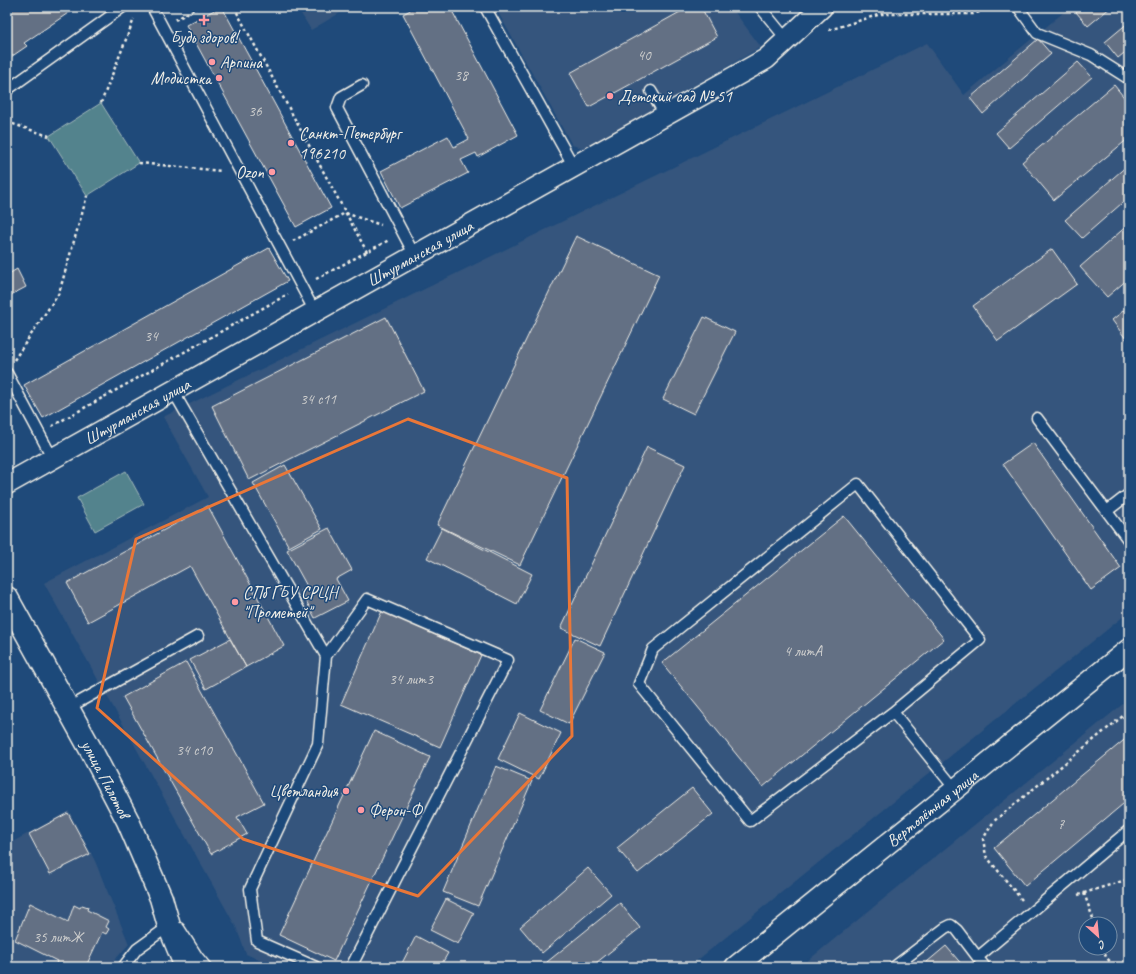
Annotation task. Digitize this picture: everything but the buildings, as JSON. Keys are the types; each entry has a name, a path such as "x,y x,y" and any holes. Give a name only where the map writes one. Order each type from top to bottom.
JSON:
{"street":[{"name":"Штурманская улица","path":"7,484 766,59 822,7"},
{"name":"улица Пилотов","path":"7,598 128,821 161,898 169,926 186,967"},
{"name":"Вертолётная улица","path":"735,967 1129,649"}],"lane":[{"path":"7,90 123,7"},
{"path":"152,7 315,312"},
{"path":"484,7 574,167"},
{"path":"760,7 787,40"},
{"path":"1018,7 1037,33 1091,55 1129,79"},
{"path":"362,85 341,97 337,108 415,256"},
{"path":"651,91 665,115"},
{"path":"7,373 53,458"},
{"path":"173,391 326,656"},
{"path":"1037,418 1129,541"},
{"path":"858,484 980,640 893,712 750,821 639,684 653,649 858,484"},
{"path":"1107,511 1129,494"},
{"path":"316,967 257,941 250,889 318,744 326,656 367,599 508,660 351,967"},
{"path":"68,708 198,636"},
{"path":"893,712 955,789"},
{"path":"978,958 1129,830"},
{"path":"161,898 197,956 206,967"},
{"path":"894,967 951,925 957,930 985,967"},
{"path":"123,967 137,949 169,926"}],"path":[{"path":"162,27 199,7"},
{"path":"234,7 366,252"},
{"path":"825,32 880,14 973,14 995,7"},
{"path":"101,103 134,18"},
{"path":"7,122 49,136"},
{"path":"139,163 221,171"},
{"path":"15,358 59,293 87,196"},
{"path":"281,247 345,213 403,232"},
{"path":"39,433 403,232"},
{"path":"1032,912 986,856 983,839 994,821 1129,711"},
{"path":"1071,897 1129,879"},
{"path":"1084,893 1092,916"},
{"path":"1106,956 1116,967"}],"highlighted area":[{"path":"408,419 567,478 572,736 418,896 243,839 97,708 136,539"}],"shaded area":[{"path":"297,7 350,7 311,30"},
{"name":"Детский сад № 51","path":"495,7 731,7 761,47 585,149 572,145"},
{"path":"1070,7 1129,7 1129,612 689,967 275,967 246,954 236,927 44,583 208,497 163,417 927,43 964,95"},
{"path":"1129,699 1129,967 800,967"},
{"path":"69,811 95,861 129,944 114,961 124,967 7,967 7,845"}],"green space":[{"path":"101,103 139,163 87,196 49,136"},
{"path":"126,471 144,504 95,531 77,498"}],"place":[{"name":"Будь здоров!","path":"204,20"},
{"name":"Арпина","path":"212,62"},
{"name":"Модистка","path":"219,78"},
{"name":"Детский сад № 51","path":"610,96"},
{"name":"Санкт-Петербург 196210","path":"291,143"},
{"name":"Ozon","path":"272,172"},
{"name":"СПб ГБУ СРЦН \"Прометей\"","path":"235,602"},
{"name":"Цветландия","path":"346,791"},
{"name":"Ферон-Ф","path":"361,810"}]}
